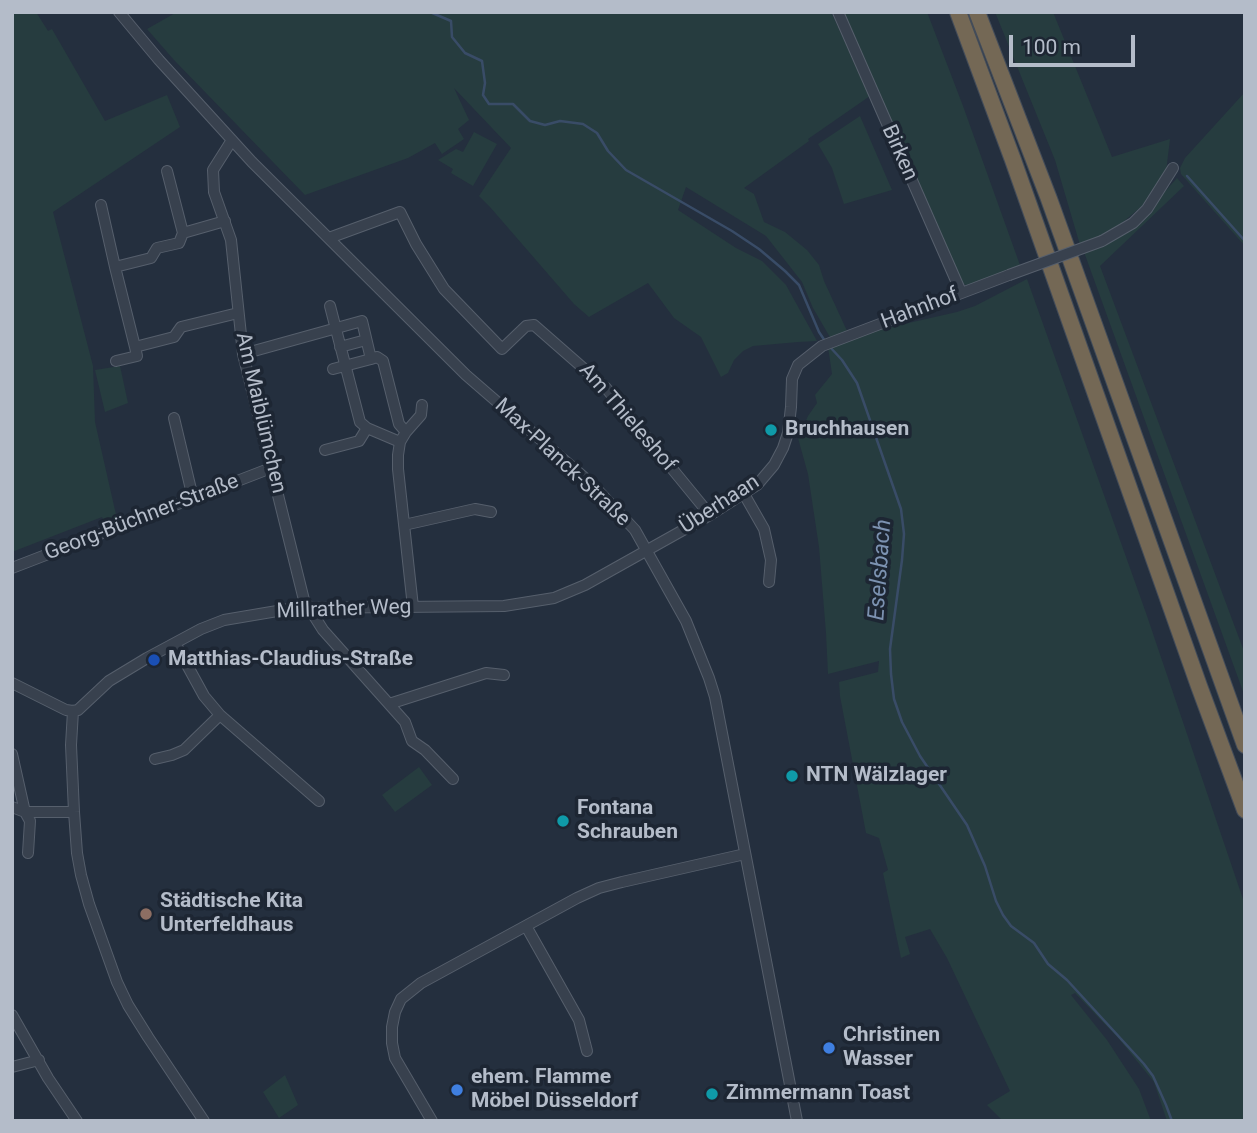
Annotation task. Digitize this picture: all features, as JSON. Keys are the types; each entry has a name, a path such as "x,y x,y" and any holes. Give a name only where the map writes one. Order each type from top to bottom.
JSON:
{"highway":[{"path":"958,12 1245,810"},
{"path":"977,12 1049,199 1245,745"}],"street":[{"name":"Max-Planck-Straße","path":"119,12 232,140 328,238 466,375 593,485 635,530 679,606 715,697 797,1121"},
{"name":"Birken","path":"838,12 961,292"},
{"name":"Am Maiblümchen","path":"232,140 213,170 214,192 233,251 243,354 304,600 323,630 405,722 412,741 425,750 453,779"},
{"name":"Hahnhof","path":"826,344 1102,241 1133,223 1147,209 1173,168"},
{"path":"116,267 151,258 157,248 179,243 183,233 167,171"},
{"path":"101,205 137,356 116,361"},
{"name":"Am Thieleshof","path":"328,238 400,212 444,289 502,349 526,326 534,325 606,387 710,515"},
{"path":"183,233 225,221"},
{"path":"330,306 360,422 367,428 403,437"},
{"path":"135,347 174,337 181,327 239,313"},
{"path":"243,354 362,321 371,359"},
{"path":"340,347 366,340"},
{"name":"Überhaan","path":"647,550 744,494 766,475 783,449 788,433 792,379 798,365 826,344"},
{"path":"333,369 377,358 383,361 403,437"},
{"path":"413,607 398,456 403,437 421,415 422,405"},
{"path":"174,418 193,498"},
{"path":"325,450 359,441 367,428"},
{"name":"Georg-Büchner-Straße","path":"12,568 271,468"},
{"path":"744,494 764,529 771,560 769,582"},
{"path":"404,525 475,509 491,512"},
{"name":"Millrather Weg","path":"72,711 78,710 109,681 175,643 224,620 308,607 503,606 554,598 585,585 647,550"},
{"path":"175,643 204,696 220,715 319,802"},
{"path":"388,704 486,673 504,675"},
{"path":"12,683 72,711 77,853 89,904 128,1005 204,1121"},
{"path":"155,759 184,750 220,715"},
{"path":"12,754 25,812 30,821 28,853"},
{"path":"12,807 25,812 74,812"},
{"path":"432,1121 395,1058 392,1027 401,999 421,983 577,898 605,886 745,854"},
{"path":"526,926 579,1020 587,1051"},
{"path":"12,1016 77,1121"},
{"path":"12,1067 39,1060"}],"green space":[{"path":"12,12 36,12 48,31 52,29 105,121 167,95 180,127 53,212 93,366 95,422 117,519 105,523 102,517 12,552"},
{"path":"177,12 831,12 870,96 744,188 754,194 764,222 785,232 807,250 819,265 848,333 831,339 802,282 766,236 686,187 678,210 736,248 762,261 786,285 817,341 753,346 743,351 734,360 728,373 721,377 701,337 674,318 648,283 589,317 574,304 479,196 511,148 454,88 469,120 458,129 464,139 442,154 435,143 408,158 305,195 147,29"},
{"path":"841,12 927,12 1021,268 968,286 960,282"},
{"path":"995,12 1053,12 1112,157 1170,139 1166,172 1142,206 1109,234 1080,245 1055,160"},
{"path":"1245,92 1245,246 1181,174 1180,168 1185,158"},
{"path":"860,116 892,190 844,204 832,168 818,144"},
{"path":"474,132 497,144 473,186 451,173 453,169 438,160 456,149 463,152"},
{"path":"1177,178 1184,186 1100,266 1245,654 1245,697 1084,252 1129,232"},
{"path":"1027,279 1146,613 1245,905 1243,1121 1167,1121 1154,1082 1119,1039 1075,993 1071,995 1107,1040 1139,1089 1151,1121 1003,1121 987,1105 1010,1091 947,958 930,929 905,937 910,954 901,958 883,873 888,870 879,838 866,833 839,682 878,672 879,661 828,674 819,547 808,474 798,438 817,403 815,395 832,374 828,347 882,329 975,306"},
{"path":"120,366 128,403 105,412 95,370"},
{"path":"419,767 432,785 395,812 382,795"},
{"path":"285,1075 298,1105 279,1118 263,1092"}],"waterway":[{"name":"Eselsbach","path":"430,12 451,21 452,37 465,53 482,61 485,83 483,95 489,104 513,104 530,121 545,125 560,121 583,124 597,133 608,151 626,170 732,231 785,271 799,285 825,341"},
{"path":"1187,176 1245,241"},
{"name":"Eselsbach","path":"829,346 857,383 901,509 904,534 902,560 890,649 894,699 902,722 920,756 967,825 1003,915 1011,926 1034,943 1048,964 1067,980 1144,1064 1153,1076 1172,1121"}],"place":[{"name":"Bruchhausen","path":"771,430"},
{"name":"Matthias-Claudius-Straße","path":"154,660"},
{"name":"NTN Wälzlager","path":"792,776"},
{"name":"Fontana Schrauben","path":"563,821"},
{"name":"Städtische Kita Unterfeldhaus","path":"146,914"},
{"name":"Christinen Wasser","path":"829,1048"},
{"name":"ehem. Flamme Möbel Düsseldorf","path":"457,1090"},
{"name":"Zimmermann Toast","path":"712,1094"}]}
